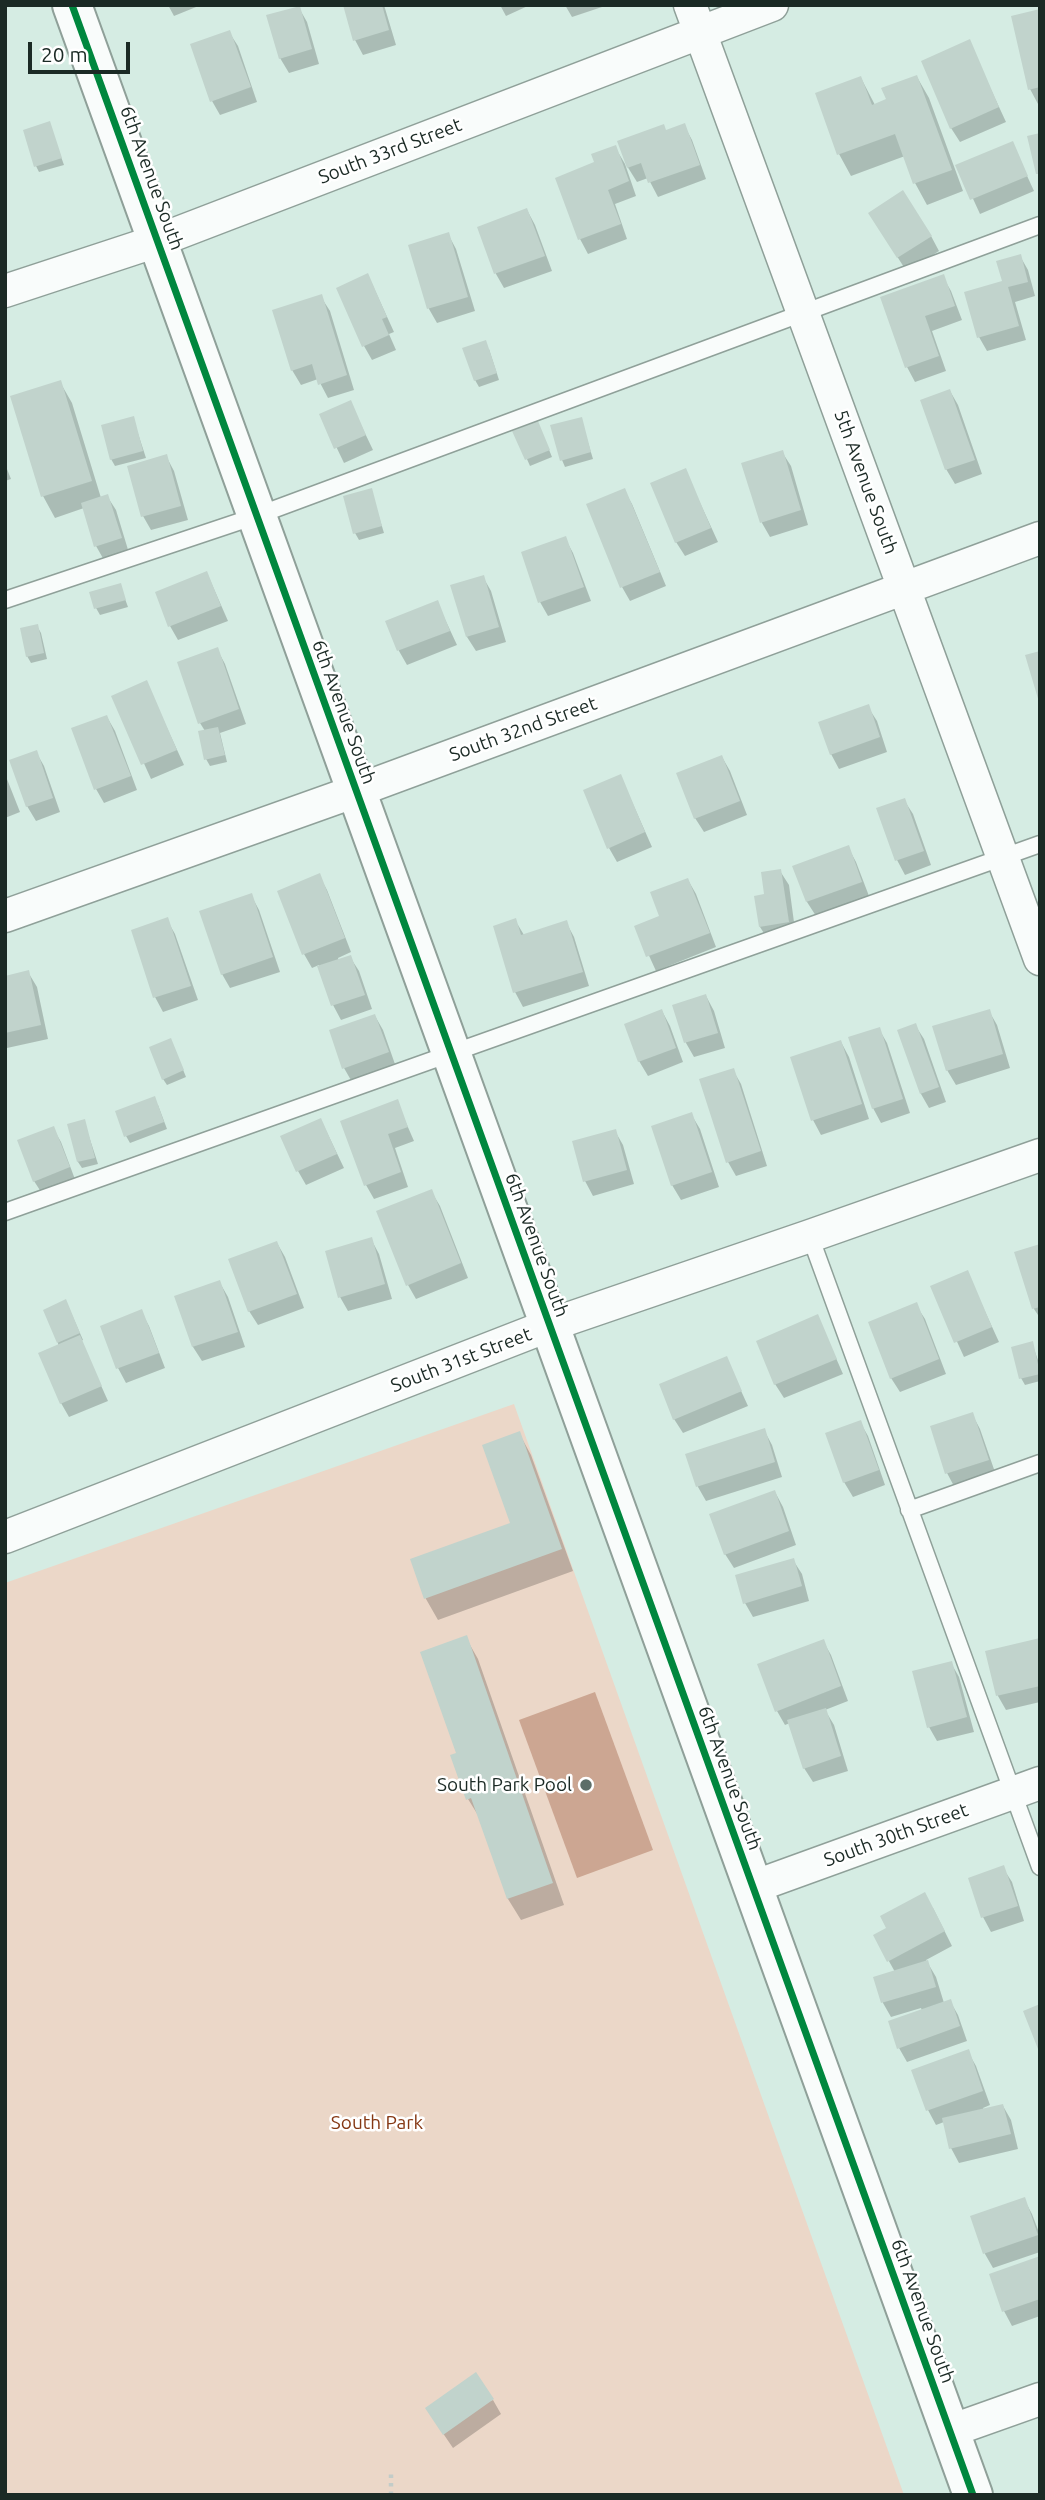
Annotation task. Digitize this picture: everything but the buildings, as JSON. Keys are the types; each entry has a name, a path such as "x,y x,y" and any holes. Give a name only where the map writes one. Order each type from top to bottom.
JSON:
{"street":[{"name":"6th Avenue South","path":"72,5 973,2495"},
{"name":"South 33rd Street","path":"5,291 157,241 694,19 772,5"},
{"name":"5th Avenue South","path":"694,19 1040,959"},
{"name":"South 32nd Street","path":"5,916 356,791 1040,538"},
{"name":"South 31st Street","path":"5,1537 550,1325 1040,1155"},
{"name":"South 30th Street","path":"753,1887 1027,1788"},
{"path":"950,2431 1040,2399"}],"lane":[{"path":"5,600 256,516 1040,225"},
{"path":"5,1213 1040,844"},
{"path":"810,1236 909,1510 1027,1788 1040,1867"},
{"path":"909,1510 1040,1463"}],"path":[{"path":"391,2470 391,2495"}],"green space":[{"name":"South Park","path":"514,1404 904,2495 5,2495 5,1583"}],"shaded area":[{"name":"South Park Pool","path":"595,1692 653,1850 577,1878 519,1720"}],"cycle path":[{"path":"72,5 973,2495"}],"place":[{"name":"South Park Pool","path":"586,1785"}]}
